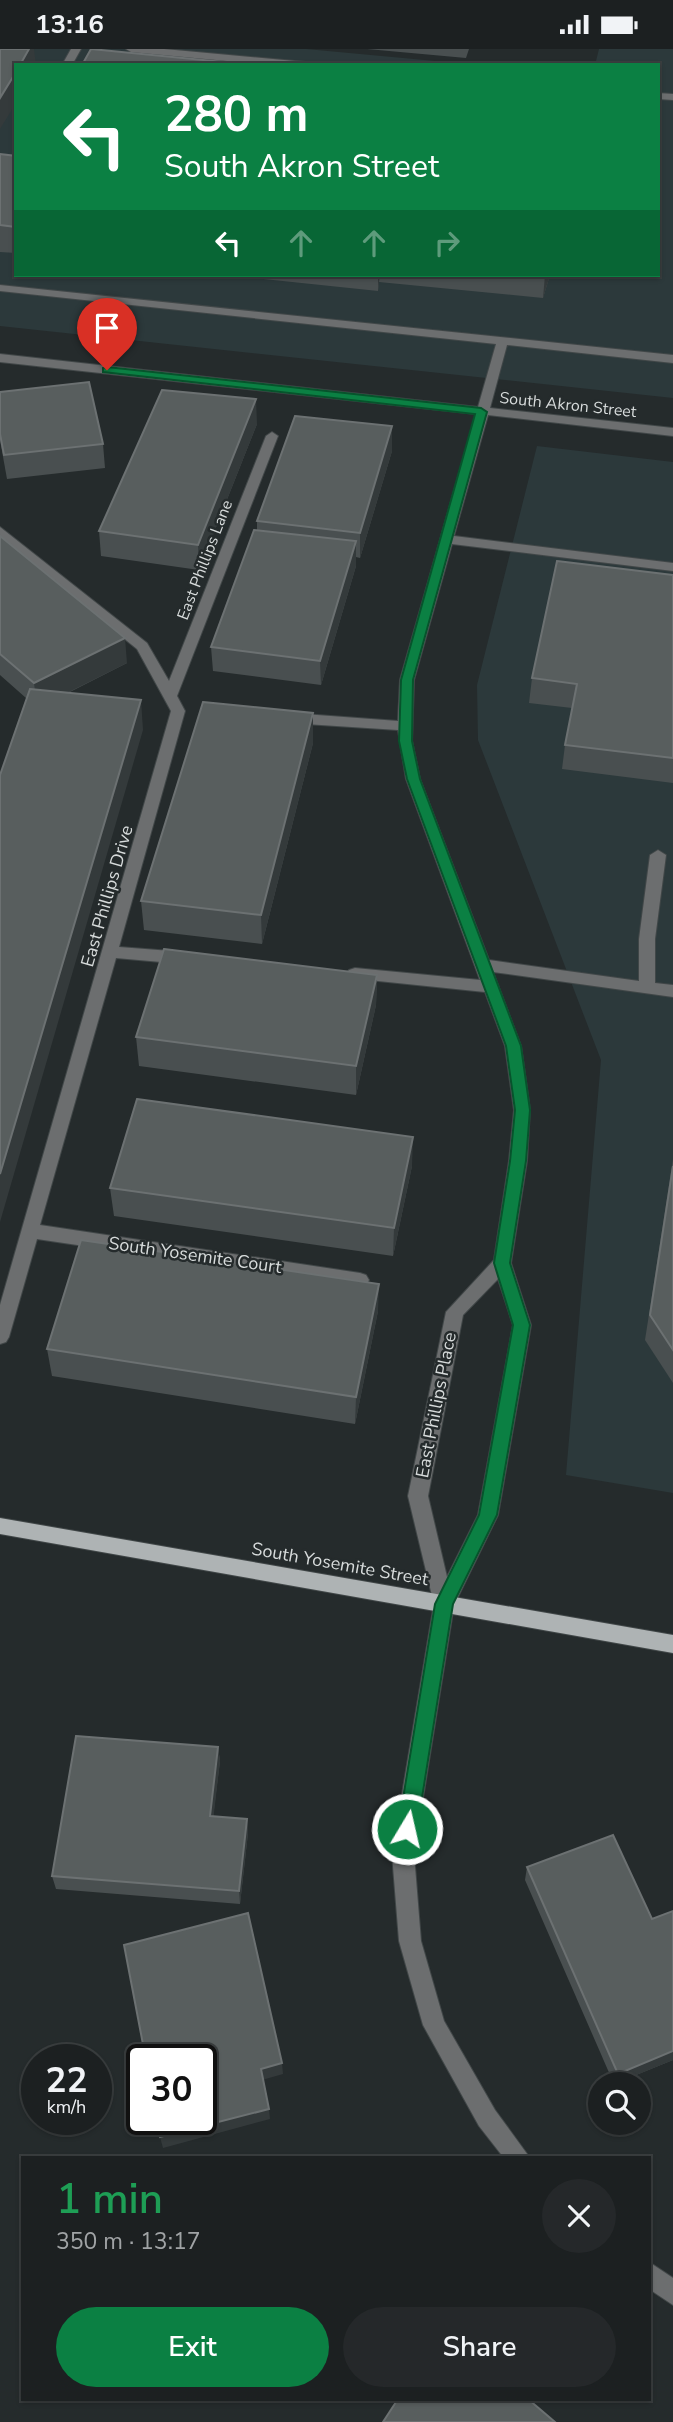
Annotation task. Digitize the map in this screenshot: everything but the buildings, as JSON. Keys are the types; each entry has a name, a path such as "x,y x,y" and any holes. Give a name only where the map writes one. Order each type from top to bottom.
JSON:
{"main road":[{"name":"South Yosemite Street","path":"0,1526 673,1644"}],"street":[{"path":"131,49 284,63"},
{"path":"0,288 673,359"},
{"name":"East Phillips Place","path":"502,343 407,680 405,726 414,779 513,1046 522,1110 518,1161 502,1263 522,1325 488,1515 444,1604 403,1854 410,1941 434,2025 487,2118 517,2156"},
{"name":"South Akron Street","path":"0,358 673,432"},
{"name":"East Phillips Lane","path":"170,696 272,436"},
{"name":"East Phillips Drive","path":"0,531 142,646 170,696 185,712 111,952 0,1337"},
{"path":"446,540 673,567"},
{"path":"272,717 405,726"},
{"path":"647,988 646,939 657,855"},
{"path":"111,952 206,960"},
{"path":"483,965 673,991"},
{"path":"342,973 491,987"},
{"name":"South Yosemite Court","path":"31,1231 360,1280"},
{"name":"East Phillips Place","path":"444,1604 418,1496 455,1312 502,1263"},
{"path":"651,2276 673,2293"}],"shaded area":[{"path":"0,49 306,49 456,63 14,63 14,277 660,277 660,63 596,63 599,49 673,49 673,398 0,326"},
{"path":"537,446 673,462 673,1493 566,1475 601,1060 478,740 477,685"}],"route":[{"path":"107,370 481,412 407,680 405,741 414,779 513,1046 522,1110 518,1161 502,1263 522,1325 488,1515 444,1604 407,1829"}]}
